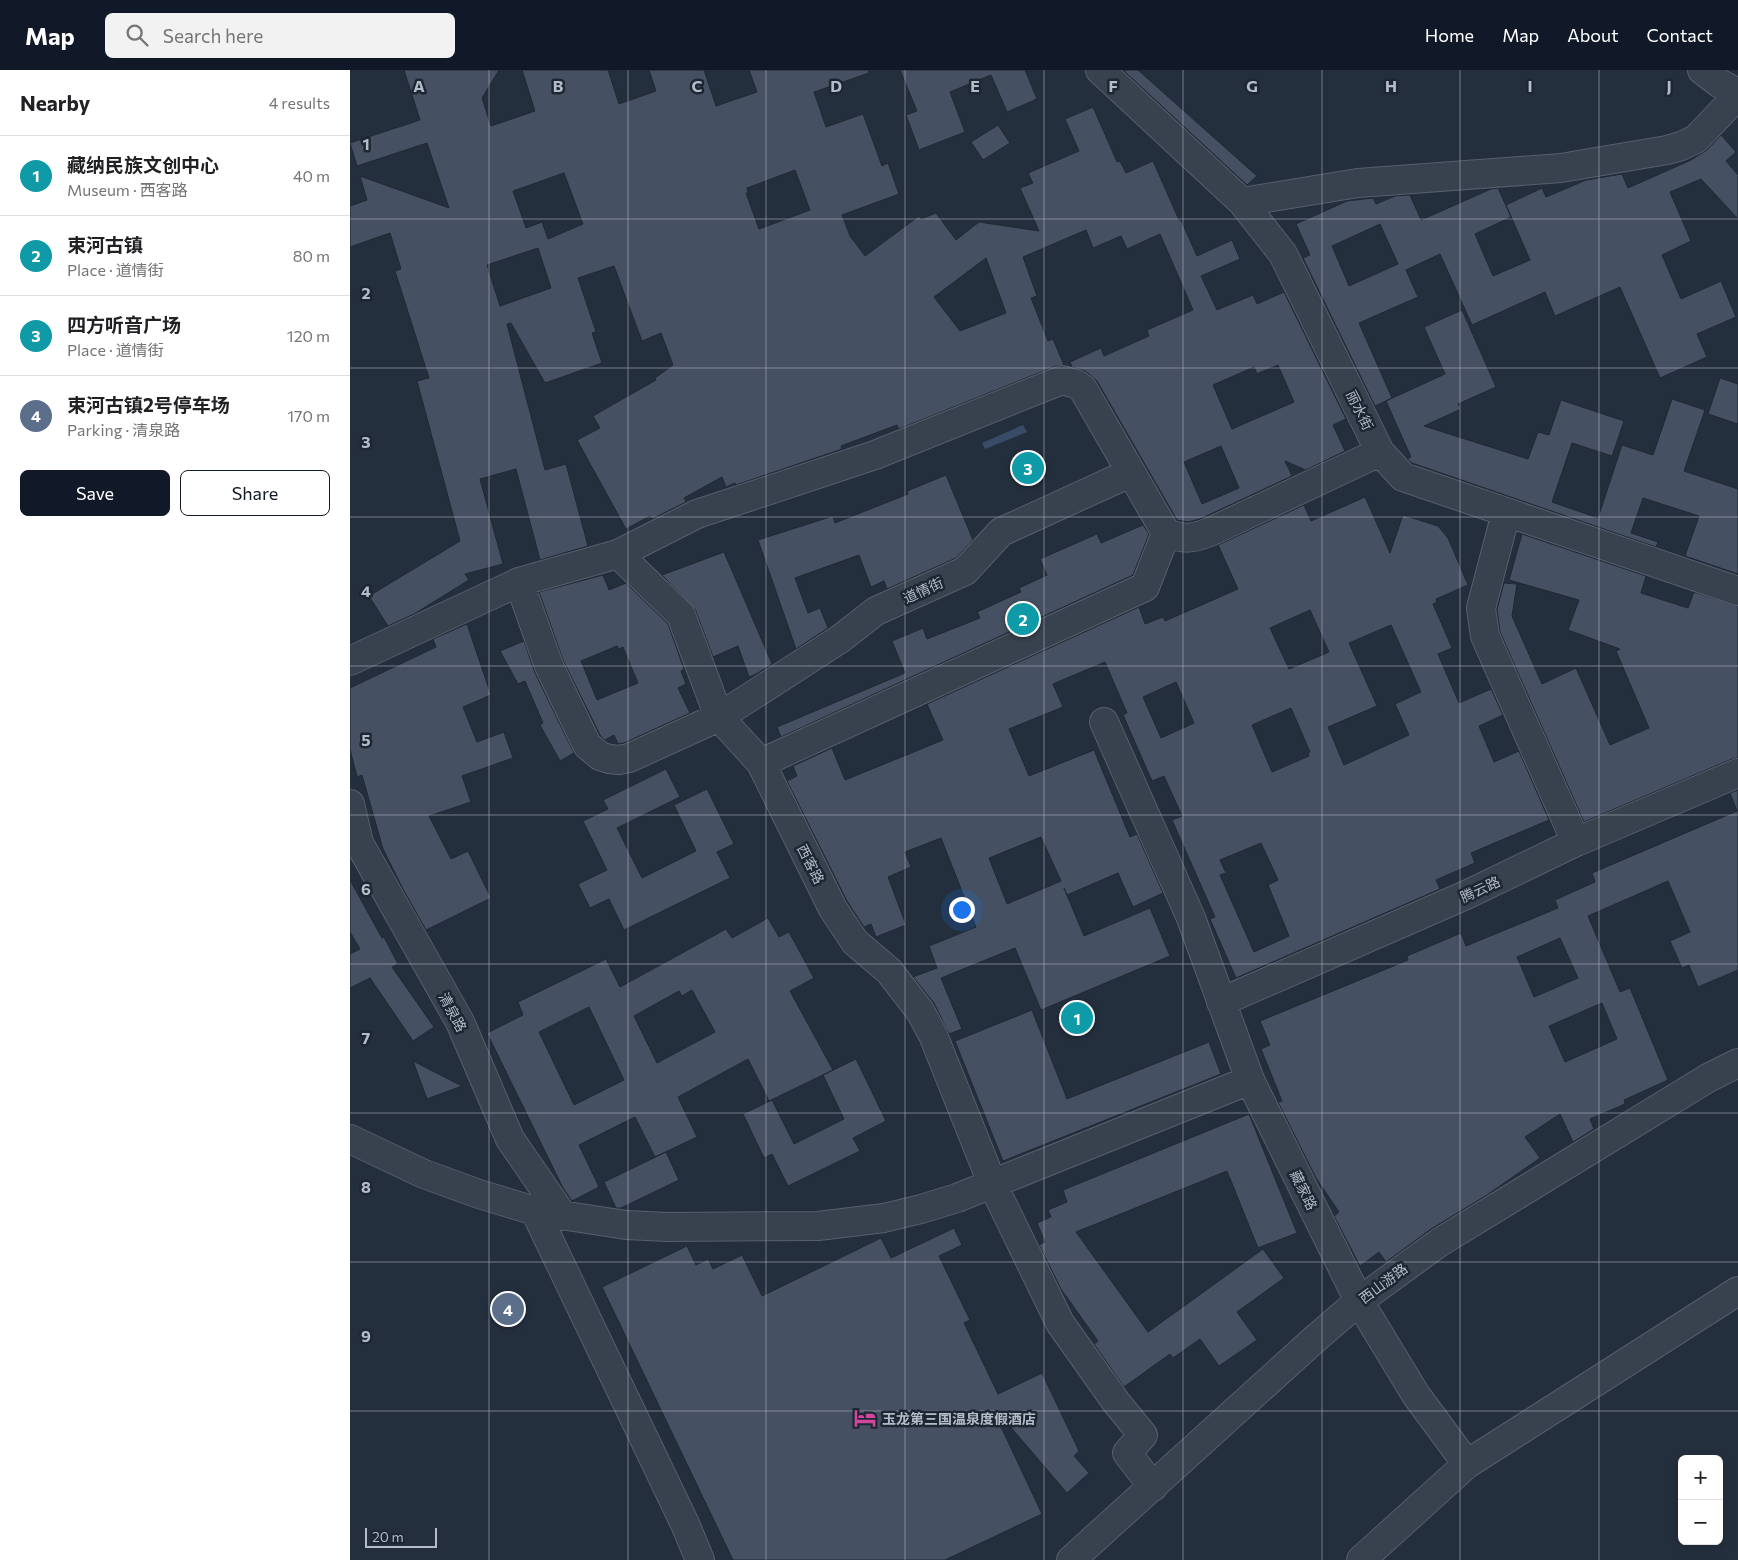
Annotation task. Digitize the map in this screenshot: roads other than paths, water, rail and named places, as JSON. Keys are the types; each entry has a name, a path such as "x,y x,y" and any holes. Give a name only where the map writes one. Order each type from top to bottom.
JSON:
{"street":[{"name":"丽水街","path":"1100,70 1242,202 1284,254 1380,452 1403,477 1738,591"},
{"path":"1242,202 1358,183 1561,168 1681,146 1696,139 1738,94 1702,70"},
{"path":"350,661 519,582 618,554 697,514 875,455 1062,380 1076,384 1083,389 1166,533 1180,538 1199,537 1380,452"},
{"name":"道情街","path":"519,582 549,666 587,745 600,756 619,760 629,758 719,718 840,639 876,611 964,571 1001,532 1130,473"},
{"path":"1506,513 1481,608 1482,624 1485,636 1576,842"},
{"path":"760,763 1145,587 1166,533"},
{"name":"西客路","path":"618,554 681,615 719,718 760,763 834,909 855,942 889,972 920,1011 933,1035 992,1183 1060,1323 1116,1402 1143,1435 1127,1452 1153,1487"},
{"name":"藏家路","path":"1104,722 1191,918 1250,1080 1359,1301 1416,1395 1466,1464"},
{"name":"腾云路","path":"1221,1002 1466,895 1576,842 1738,773"},
{"name":"清泉路","path":"350,804 359,843 460,1022 510,1140 563,1216"},
{"name":"西山游路","path":"1071,1560 1359,1301 1440,1242 1708,1078 1738,1063"},
{"path":"350,1139 424,1174 479,1194 535,1211 626,1225 668,1227 818,1226 876,1220 957,1198 1250,1080"},
{"path":"535,1211 685,1524 700,1560"},
{"path":"1361,1560 1466,1464 1738,1291"}],"water":[{"path":"1023,425 1027,432 985,449 982,443"}],"place":[{"name":"四方听音广场","path":"1028,468"},
{"name":"束河古镇","path":"1023,619"},
{"name":"藏纳民族文创中心","path":"1077,1018"},
{"name":"束河古镇2号停车场","path":"508,1309"},
{"name":"玉龙第三国温泉度假酒店","path":"865,1418"}]}
